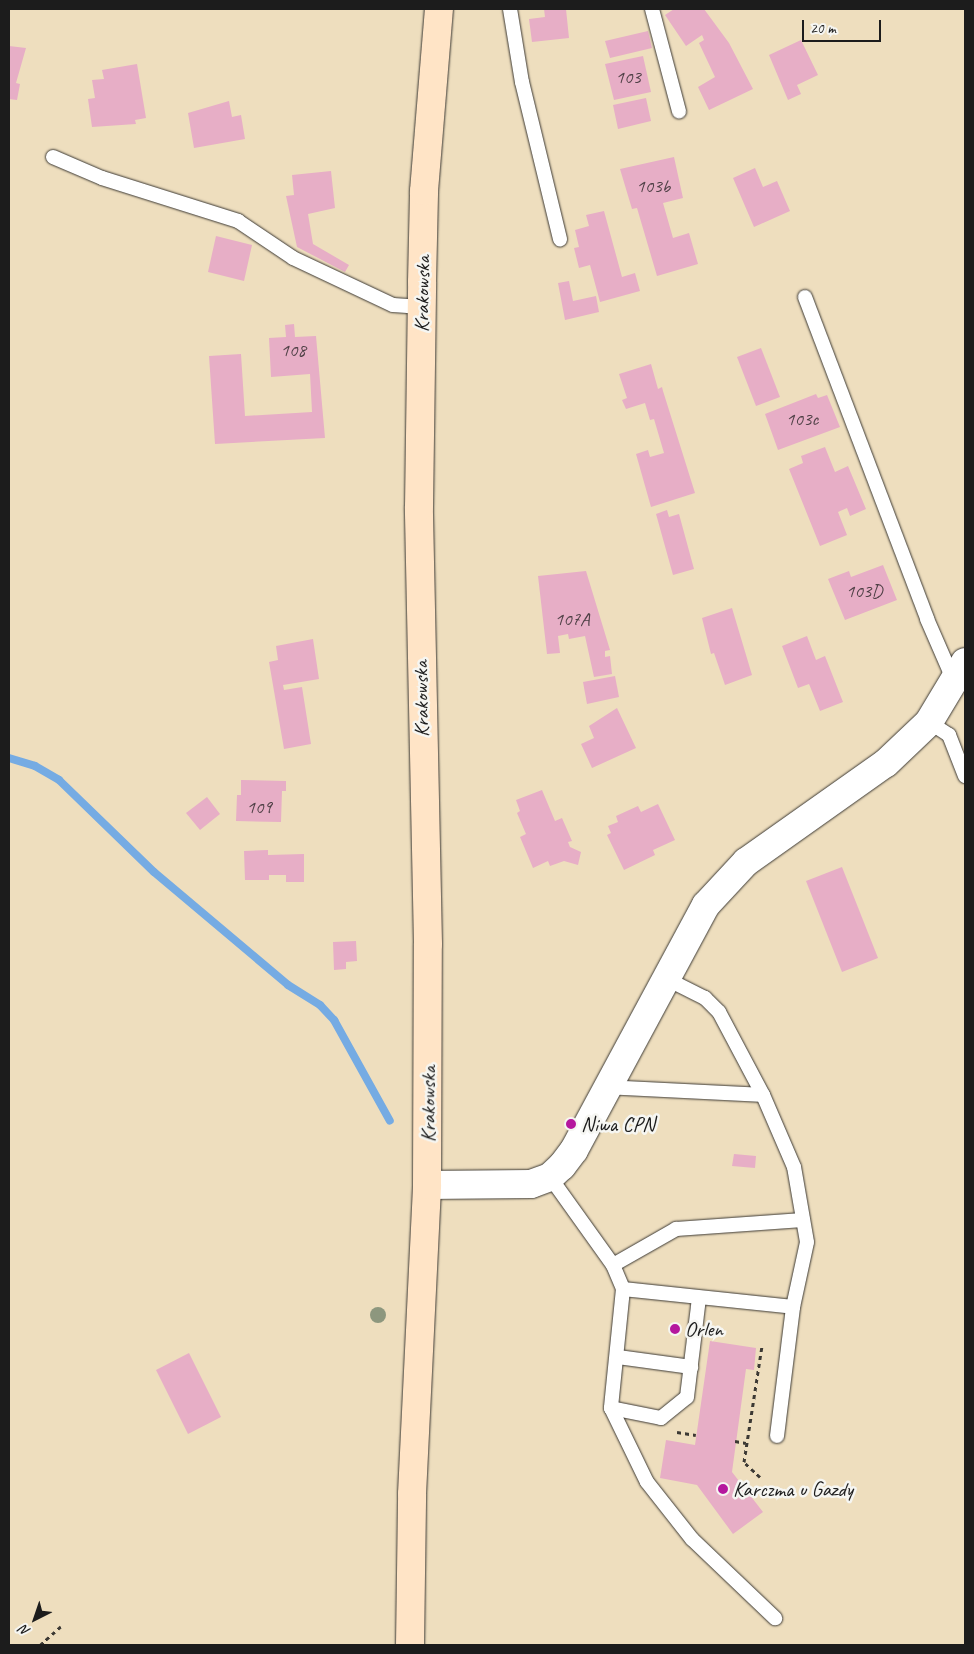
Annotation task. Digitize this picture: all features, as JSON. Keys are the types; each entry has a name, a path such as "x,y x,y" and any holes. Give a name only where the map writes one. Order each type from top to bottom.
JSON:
{"main road":[{"name":"Krakowska","path":"410,1645 412,1494 427,1185 428,944 419,517 424,191 439,9"}],"street":[{"path":"427,1185 531,1184 550,1177 574,1150 606,1086 706,905 746,862 886,763 929,722 960,672"}],"lane":[{"path":"510,9 522,82 560,239"},
{"path":"652,9 679,111"},
{"path":"54,157 102,178 238,221 293,258 393,305 422,307"},
{"path":"805,297 927,620 960,672"},
{"path":"929,722 949,735 965,776"},
{"path":"665,978 705,998 719,1012 763,1095 794,1167 807,1242 793,1307 777,1436"},
{"path":"606,1086 763,1095"},
{"path":"550,1177 613,1265 623,1288 618,1357 611,1408 647,1482 686,1532 775,1618"},
{"path":"613,1265 676,1229 803,1220"},
{"path":"623,1288 793,1307"},
{"path":"611,1408 662,1418 687,1397 699,1298"},
{"path":"618,1357 691,1367"}],"path":[{"path":"760,1477 744,1462 762,1346"},
{"path":"671,1430 696,1436"},
{"path":"735,1441 746,1443"},
{"path":"40,1645 61,1626"}],"building":[{"path":"544,9 566,9 569,38 532,42 529,19 545,17"},
{"path":"674,9 704,9 729,43 753,89 709,110 698,87 715,77 699,43 704,40 702,35 686,46 665,15"},
{"path":"648,31 652,48 610,58 605,41"},
{"path":"801,40 818,75 797,85 801,94 788,100 769,55"},
{"path":"9,46 26,48 16,83 20,84 17,100 9,99"},
{"path":"643,56 651,92 614,100 605,64"},
{"path":"137,64 146,118 135,120 136,124 92,127 88,99 95,98 92,80 104,79 102,70"},
{"path":"646,98 651,121 618,129 613,105"},
{"path":"229,101 232,117 241,115 245,139 194,148 188,113"},
{"path":"674,157 683,198 663,203 673,238 689,233 698,264 657,276 637,208 632,209 620,169"},
{"path":"755,168 763,187 777,181 790,211 754,227 733,178"},
{"path":"331,171 335,208 308,214 313,244 349,265 345,272 297,247 286,196 294,195 292,175"},
{"path":"604,211 622,277 635,273 640,291 600,302 590,265 579,268 574,248 579,247 575,230 589,226 586,215"},
{"path":"216,236 252,245 244,281 208,272"},
{"path":"569,281 573,301 596,296 599,312 565,320 558,283"},
{"path":"294,324 295,337 316,336 325,438 215,444 209,356 241,354 245,416 312,412 310,374 271,377 269,338 286,337 285,325"},
{"path":"761,348 780,397 756,406 737,357"},
{"path":"651,364 658,389 662,387 695,493 651,507 636,454 648,450 650,457 664,453 654,419 650,420 645,403 626,409 622,400 627,398 619,374"},
{"path":"816,394 818,398 827,395 840,427 778,450 765,414"},
{"path":"825,447 835,472 848,466 866,509 850,516 847,508 838,512 847,535 820,546 789,469 803,463 801,456"},
{"path":"667,510 669,517 679,514 694,569 673,575 656,514"},
{"path":"883,565 897,600 845,620 828,579 849,571 851,577"},
{"path":"586,571 610,650 605,651 605,657 610,656 612,674 594,677 585,636 569,639 568,634 558,636 560,653 547,654 538,576"},
{"path":"732,608 752,675 725,685 714,653 711,654 702,618"},
{"path":"807,636 816,660 825,656 843,702 820,711 809,684 798,688 782,646"},
{"path":"313,639 319,679 283,685 284,690 302,687 311,744 284,749 269,662 278,660 276,646"},
{"path":"615,676 619,697 587,704 583,682"},
{"path":"617,708 636,748 592,768 581,744 594,738 589,726"},
{"path":"241,780 286,781 286,791 282,791 281,822 236,821 237,795 241,795"},
{"path":"542,790 555,821 562,818 572,841 568,842 570,847 581,852 578,865 564,861 550,866 548,861 533,868 520,837 526,834 517,813 520,811 516,800"},
{"path":"207,797 220,814 200,830 186,813"},
{"path":"658,804 675,840 653,850 655,855 624,870 607,835 611,833 608,826 618,822 616,816 638,806 641,812"},
{"path":"268,850 268,855 304,854 304,882 286,882 286,875 269,875 269,880 245,880 244,851"},
{"path":"842,867 878,958 842,972 806,881"},
{"path":"356,941 357,961 346,962 346,969 334,970 333,942"},
{"path":"734,1154 756,1156 755,1168 732,1166"},
{"path":"710,1341 756,1348 754,1370 746,1369 732,1472 763,1512 733,1534 697,1485 660,1478 666,1440 695,1445"},
{"path":"189,1353 221,1417 188,1434 156,1370"}],"waterway":[{"path":"9,758 35,766 59,780 154,872 288,985 320,1005 334,1020 390,1121"}],"place":[{"name":"Niwa CPN","path":"571,1124"},
{"name":"Orlen","path":"675,1329"},
{"name":"Karczma u Gazdy","path":"723,1489"}]}
